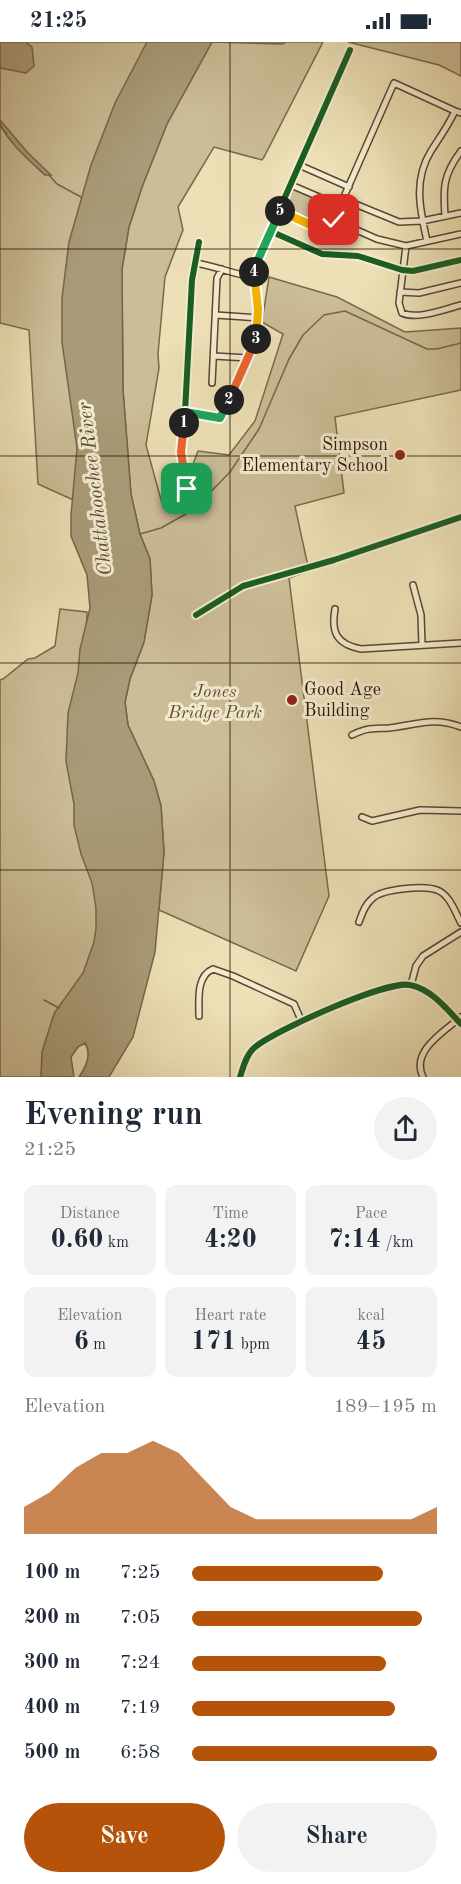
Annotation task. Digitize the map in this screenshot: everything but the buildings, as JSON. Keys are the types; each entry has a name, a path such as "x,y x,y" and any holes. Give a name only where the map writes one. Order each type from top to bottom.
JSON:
{"street":[{"path":"185,412 220,418 248,358 256,339 258,318 253,277 256,264 350,50"},
{"path":"279,211 328,233 394,83 458,112 431,151 424,167 418,197 427,241"},
{"path":"445,216 444,184 452,163 461,151"},
{"path":"299,165 349,186"},
{"path":"291,185 340,206"},
{"path":"343,199 399,222 422,221 461,213"},
{"path":"334,220 377,239 406,246 461,234"},
{"path":"270,231 321,254 358,256 402,270 413,271 461,260"},
{"path":"187,489 181,452 195,263 199,242"},
{"path":"406,246 399,292 402,313 423,314 461,305"},
{"path":"195,263 222,269 232,274 253,277"},
{"path":"212,382 217,278 222,269"},
{"path":"399,292 419,293 461,283"},
{"path":"216,315 258,318"},
{"path":"214,356 248,358"},
{"path":"196,615 243,586 334,560 461,517"},
{"path":"413,585 421,615 422,645"},
{"path":"335,609 332,624 343,642 351,647 361,649 461,643"},
{"path":"352,735 365,728 390,728 430,720 448,722 461,727"},
{"path":"362,817 372,821 420,810 461,811"},
{"path":"359,922 373,898 384,893 412,888 436,889 445,896 461,923"},
{"path":"411,985 416,966 423,956 461,932"},
{"path":"199,1016 199,995 203,976 213,969 294,1004 301,1020"},
{"path":"240,1077 245,1061 253,1048 301,1020 403,983 427,992 460,1020 427,1047 421,1058 420,1072 423,1077"}],"green space":[{"path":"0,42 152,42 131,78 93,509 38,484 29,330 0,323"},
{"name":"Jones Bridge Park","path":"212,42 323,42 262,160 214,147 178,207 183,230 165,277 158,354 159,368 146,445 163,507 182,493 198,451 229,455 255,421 283,334 262,322 269,277 337,297 405,332 461,328 461,390 335,417 344,493 295,506 309,571 289,578 329,896 296,971 159,910 164,852 161,806 154,781 128,725 125,702 130,679 144,642 152,595 150,559 140,534 131,494 123,390 122,269 129,227 142,187 167,124"},
{"path":"348,42 461,42 461,76 439,65"},
{"path":"292,190 333,207 335,211 329,225 322,227 285,212 284,206"},
{"path":"60,609 87,612 85,664 98,945 47,1077 0,1077 0,680 28,659 35,658 55,646"}],"water":[{"path":"0,42 25,42 32,47 34,66 26,73 0,68"},
{"name":"Chattahoochee River","path":"147,42 212,42 167,124 142,187 129,227 122,269 123,390 131,494 140,534 150,559 152,595 144,642 130,679 125,702 128,725 154,781 161,806 164,852 155,952 133,1037 109,1077 79,1077 87,1060 88,1052 85,1043 78,1047 71,1057 74,1077 41,1077 42,1052 52,1020 55,1012 83,973 94,942 96,928 92,883 81,854 74,825 74,804 66,761 68,713 90,608 87,575 71,536 77,448 62,342 62,298 69,242 91,165 115,103"},
{"path":"0,120 28,153 51,175 45,175 18,149 5,133"}],"waterway":[{"path":"211,42 283,44 286,42"},
{"path":"0,126 7,134"},
{"path":"49,175 57,184 81,197"},
{"path":"140,534 161,528 193,510 230,472 259,429 289,359 303,335 324,315 345,311 427,349 461,343"},
{"path":"44,1000 59,1008"}],"cycle path":[{"path":"350,50 270,231 322,254 358,256 402,270 413,271 461,260"},
{"path":"187,489 181,452 192,280 199,242"},
{"path":"196,615 243,586 334,560 461,517"},
{"path":"240,1077 249,1054 265,1040 330,1008 379,990 397,986 418,987 438,1000 461,1024"}],"place":[{"name":"Simpson Elementary School","path":"400,455"},
{"name":"Good Age Building","path":"292,700"}],"route":[{"path":"187,489 181,452 185,412 220,418 256,339 258,309 253,277 256,264 279,211 328,233 334,220"}]}
